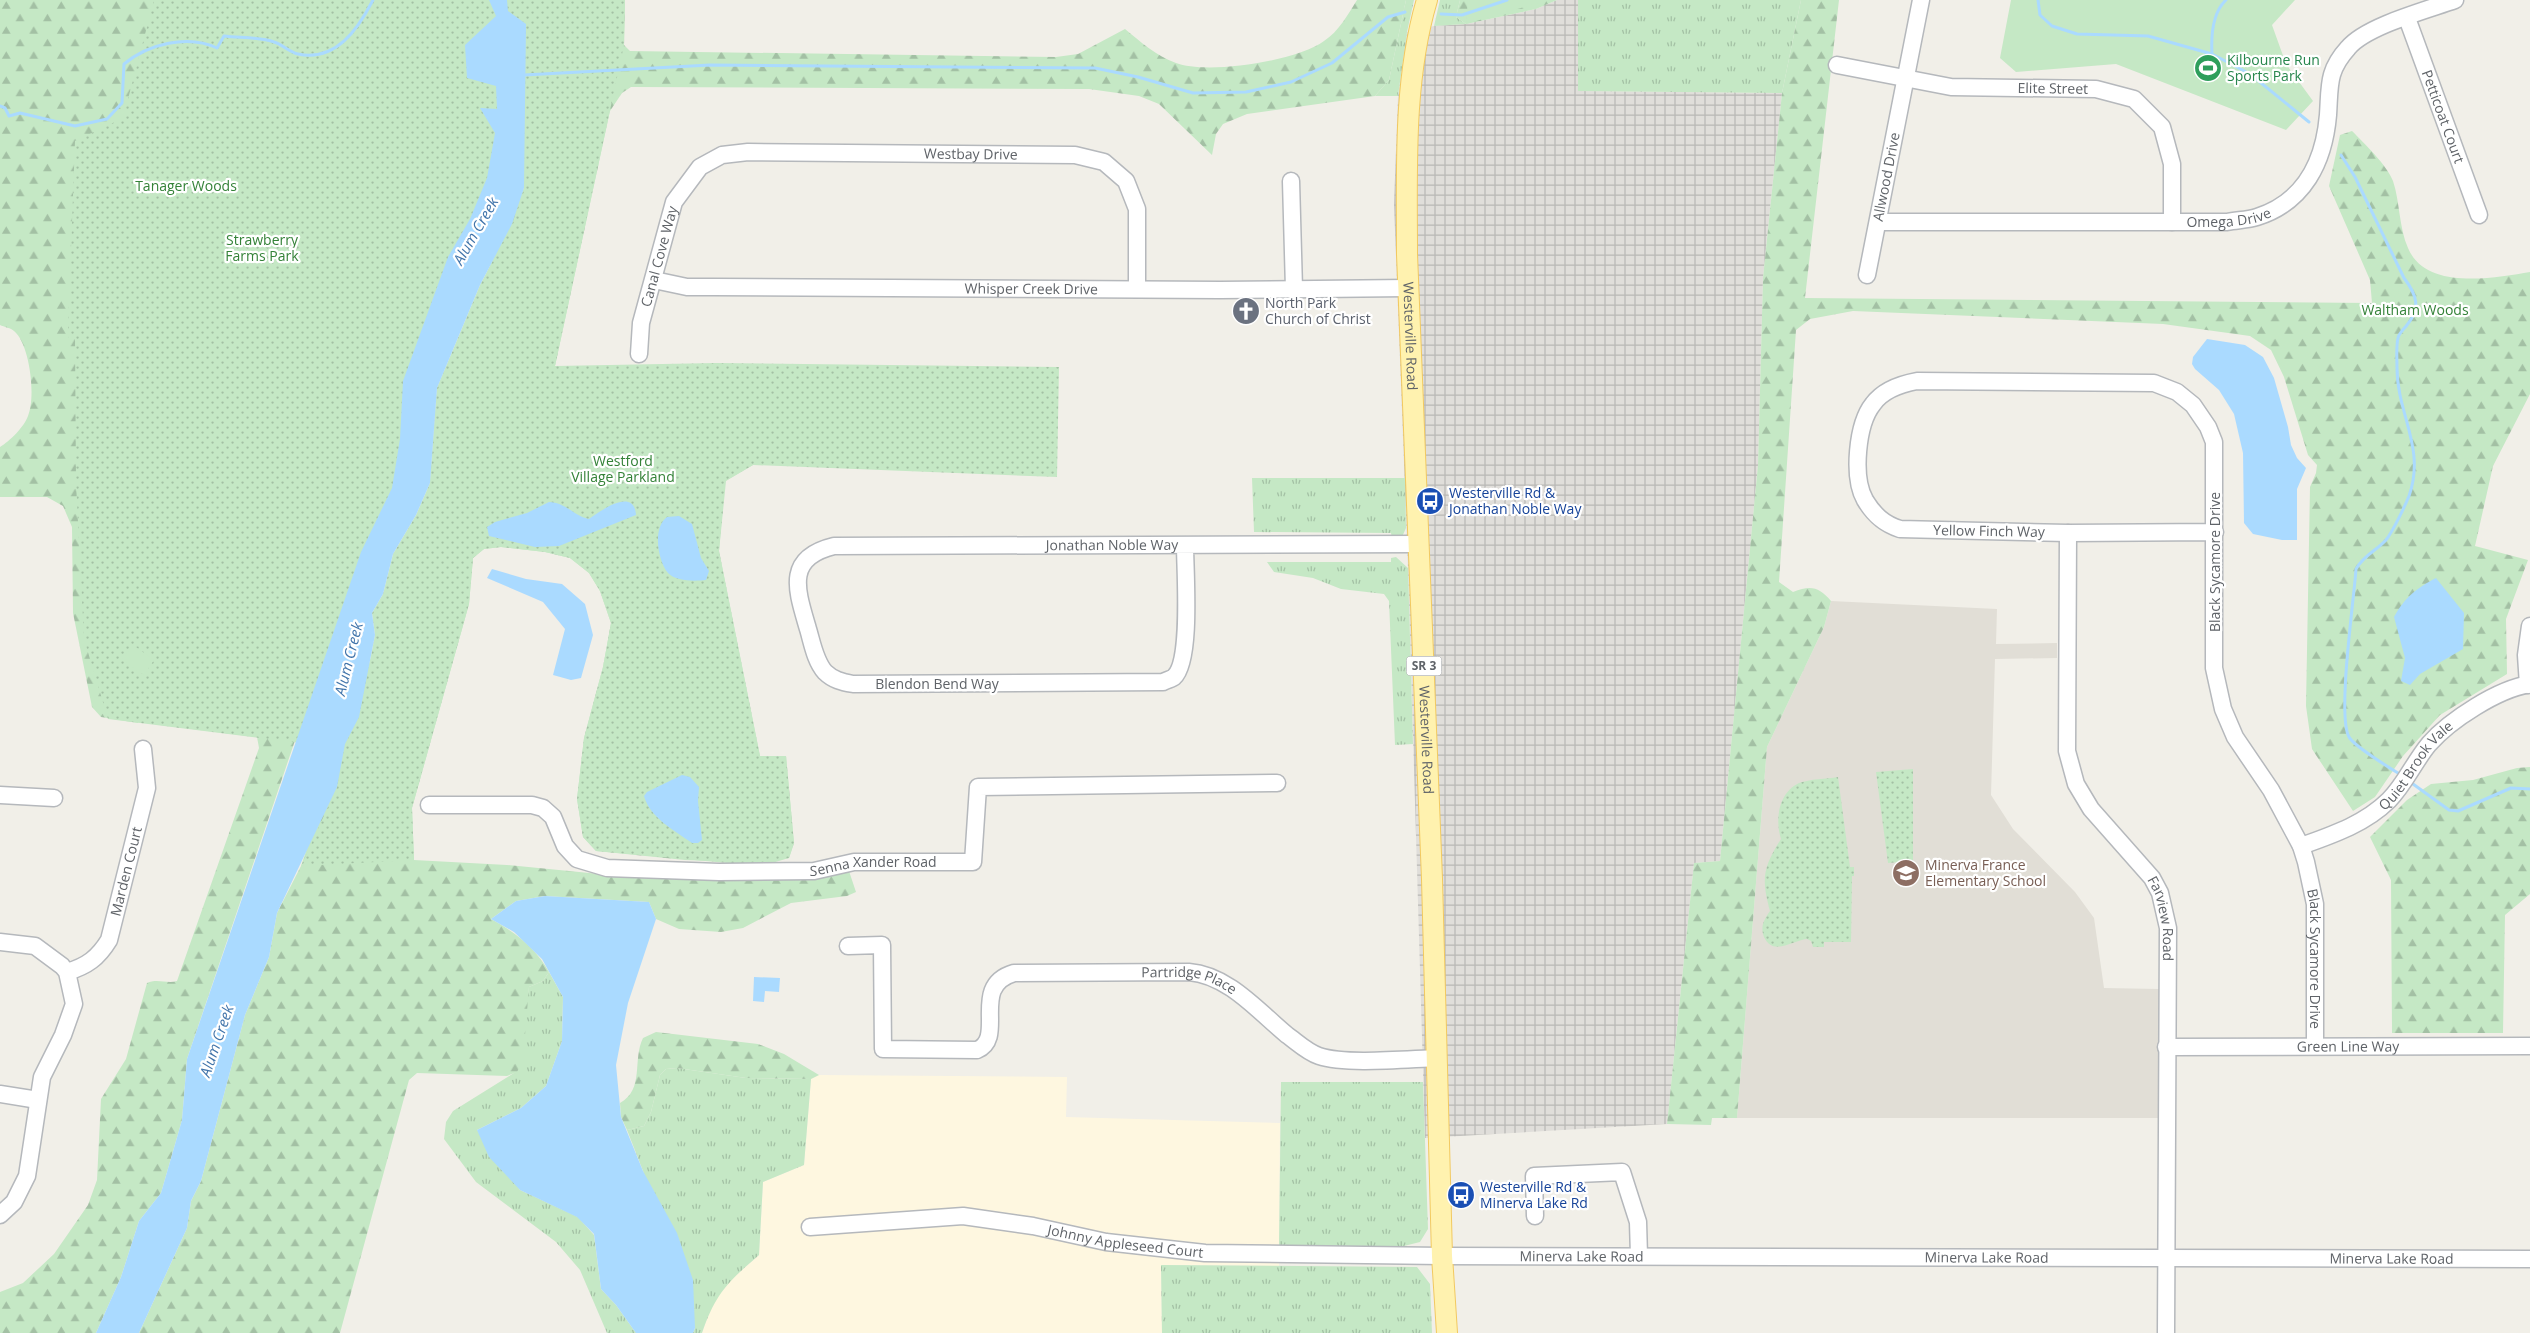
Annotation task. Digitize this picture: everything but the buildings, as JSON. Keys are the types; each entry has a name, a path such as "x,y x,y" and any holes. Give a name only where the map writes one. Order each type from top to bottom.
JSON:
{"main road":[{"name":"Westerville Road","path":"1427,0 1421,20 1411,85 1406,171 1408,288 1419,544 1442,1256 1447,1333"}],"street":[{"name":"Allwood Drive","path":"1868,275 1922,0"},
{"name":"Omega Drive","path":"1878,222 2227,222 2256,218 2277,209 2298,192 2314,173 2328,115 2327,96 2330,74 2349,46 2368,33 2455,0"},
{"name":"Petticoat Court","path":"2406,18 2479,215"},
{"name":"Elite Street","path":"1836,65 1970,89 2096,89 2134,99 2162,127 2172,164 2172,222"},
{"name":"Westbay Drive","path":"700,167 722,155 748,152 1076,155 1104,162 1126,181 1137,209 1137,289"},
{"name":"Canal Cove Way","path":"639,354 641,323 674,202 700,167"},
{"path":"1291,181 1294,288"},
{"name":"Whisper Creek Drive","path":"654,280 687,287 1408,288"},
{"name":"Black Sycamore Drive","path":"1868,413 1878,398 1896,387 1917,381 2118,382 2167,386 2193,405 2208,427 2214,442 2214,668 2223,709 2235,737 2270,790 2301,846 2312,884 2315,904 2315,1046"},
{"name":"Yellow Finch Way","path":"1868,413 1859,441 1860,486 1864,499 1886,524 1900,529 2068,533 2215,532"},
{"name":"Farview Road","path":"2068,533 2067,751 2076,784 2091,809 2141,864 2160,892 2168,928 2166,1333"},
{"name":"Jonathan Noble Way","path":"808,556 818,550 834,546 1419,544"},
{"name":"Blendon Bend Way","path":"808,556 801,566 797,577 798,594 816,657 824,671 837,681 853,684 1148,683 1163,682 1174,677 1181,664 1186,646 1185,545"},
{"path":"2529,684 2526,655 2530,626"},
{"name":"Quiet Brook Vale","path":"2301,846 2341,832 2372,813 2388,801 2429,744 2451,723 2500,694 2529,684"},
{"name":"Marden Court","path":"67,972 86,966 100,955 109,940 147,788 143,749"},
{"name":"Senna Xander Road","path":"429,805 524,804 543,808 553,817 565,846 577,859 608,868 720,872 814,871 854,862 973,862 978,787 1277,783"},
{"path":"0,795 54,798"},
{"path":"0,942 35,946 67,972 74,1004 64,1035 42,1076 27,1176 14,1202 0,1215"},
{"name":"Partridge Place","path":"848,946 882,945 883,1049 977,1050 987,1042 992,992 996,982 1003,976 1025,972 1189,972 1202,973 1226,985 1303,1047 1319,1056 1342,1059 1437,1058"},
{"name":"Green Line Way","path":"2166,1047 2530,1046"},
{"path":"0,1094 38,1100"},
{"path":"1535,1216 1534,1176 1622,1172 1638,1222 1639,1256"},
{"name":"Johnny Appleseed Court","path":"810,1227 963,1216 1034,1226 1106,1242 1205,1253 1442,1256"},
{"name":"Minerva Lake Road","path":"1442,1256 2530,1259"}],"shaded area":[{"path":"1557,0 1578,0 1579,91 1782,93 1763,278 1758,465 1720,861 1694,863 1667,1124 1425,1138 1408,568 1394,204 1398,96 1407,32 1434,26 1466,24 1536,9"},
{"name":"Minerva France Elementary School","path":"1831,601 1997,609 1996,644 2057,643 2057,658 1995,659 1991,795 2013,829 2075,892 2094,918 2104,988 2159,989 2160,1118 1737,1118 1767,747 1824,627"},
{"path":"819,1075 1067,1077 1066,1117 1280,1123 1279,1266 1161,1265 1162,1333 702,1333 712,1305 725,1285 759,1255 763,1182 804,1165 811,1079"}],"green space":[{"name":"Strawberry Farms Park","path":"0,0 489,0 138,723 101,717 92,707 73,613 72,527 63,506 47,497 0,497 0,447 20,429 28,416 31,384 28,359 20,338 11,329 0,325"},
{"name":"Strawberry Farms Park","path":"154,0 500,0 497,198 430,364 317,745 108,719 84,639 76,483 75,339 69,339 68,330 75,141 123,118"},
{"path":"507,0 625,0 624,45 630,51 1056,57 1078,54 1125,29 1162,57 1176,63 1190,66 1229,67 1273,60 1294,55 1311,48 1334,33 1357,0 1406,0 1389,80 1375,96 1247,114 1223,124 1216,134 1212,155 1159,104 1139,96 1089,89 631,87 622,93 610,111 555,366 753,465 725,481 719,551 760,756 786,756 794,843 789,858 772,863 685,860 596,851 583,837 577,799 584,738 603,667 611,623 600,591 589,573 570,558 545,552 501,547 484,549 473,558 469,604 412,808 414,860 507,865 630,877 643,873 849,871 856,892 847,896 791,903 743,928 721,932 679,929 656,919 649,902 545,896 516,901 491,919 524,941 538,955 549,972 543,981 529,987 523,1060 517,1072 507,1076 417,1073 409,1080 340,1333 139,1333 187,1228 191,1201 201,1181 245,1015 269,957 277,913 301,866 430,483 437,388 524,188"},
{"name":"Westford Village Parkland","path":"507,0 625,0 624,45 555,366 716,363 1059,367 1057,477 753,465 726,481 719,551 760,756 786,756 794,843 789,858 749,865 596,851 583,837 577,799 584,738 603,667 611,623 600,591 589,573 570,558 545,552 501,547 484,549 473,558 469,604 412,808 414,860 301,866 337,787 345,744 359,717 375,635 372,613 383,594 393,554 416,515 430,483 437,388 480,285 512,224 524,188 526,24 507,11"},
{"path":"1406,0 1414,0 1407,32 1398,96 1375,96 1389,80"},
{"path":"1440,0 1460,0 1456,17 1466,24 1434,26"},
{"path":"1460,0 1557,0 1536,9 1466,24 1456,17"},
{"path":"1468,0 1548,0 1466,24"},
{"path":"1578,0 1801,0 1782,93 1578,91"},
{"name":"Waltham Woods","path":"1801,0 1839,0 1805,298 2372,303 2370,280 2329,186 2340,135 2352,131 2375,154 2393,181 2405,240 2417,262 2430,271 2445,276 2462,278 2498,277 2530,272 2530,394 2493,466 2475,546 2528,560 2506,619 2507,674 2440,715 2403,756 2375,797 2353,811 2312,749 2306,706 2310,487 2317,465 2308,455 2284,377 2271,350 2250,336 2163,324 1853,311 1810,319 1796,330 1779,582 1793,592 1805,588 1818,590 1831,601 1824,627 1767,747 1737,1118 1712,1118 1711,1125 1667,1124 1694,863 1720,861 1758,465 1763,278 1782,93"},
{"name":"Kilbourne Run Sports Park","path":"2011,0 2295,0 2272,25 2286,64 2313,101 2286,130 2116,64 2016,72 2000,58"},
{"path":"1252,478 1405,478 1406,528 1402,537 1392,539 1391,533 1254,532"},
{"path":"1396,557 1408,568 1413,744 1395,745 1389,601 1384,594 1341,589 1313,578 1274,572 1267,562 1391,562 1391,558"},
{"path":"133,645 154,660 144,675 122,660"},
{"path":"304,714 187,1059 182,1120 161,1193 139,1221 121,1277 96,1333 0,1333 0,1292 23,1283 54,1254 88,1205 97,1180 101,1099 126,1059 147,983 154,981 177,981 259,748 257,737 160,725"},
{"path":"2530,767 2530,894 2505,915 2503,1033 2392,1033 2391,880 2370,837 2407,800 2431,784 2473,780 2517,768"},
{"path":"1913,769 1913,861 1888,863 1876,772"},
{"path":"1838,777 1850,867 1854,867 1854,876 1852,876 1851,942 1824,942 1824,947 1813,947 1811,941 1807,939 1784,946 1773,946 1768,943 1762,930 1764,920 1770,911 1765,890 1765,874 1770,858 1781,839 1778,824 1782,800 1792,787 1799,783"},
{"path":"549,972 563,997 562,1041 546,1086 521,1108 477,1130 520,1190 578,1217 594,1235 601,1289 616,1305 636,1333 607,1333 580,1270 556,1242 476,1182 444,1139 446,1122 453,1111 517,1071 529,987 543,981"},
{"path":"656,1032 758,1044 784,1054 819,1075 811,1079 746,1078 677,1068 666,1069 660,1075 651,1112 644,1126 627,1130 621,1117 620,1103 633,1090 637,1074 638,1055 643,1038"},
{"path":"677,1068 746,1078 811,1079 804,1165 763,1182 759,1255 731,1281 718,1298 702,1333 693,1333 695,1328 643,1171 627,1130 644,1126 651,1112 660,1075 666,1069"},
{"path":"1281,1082 1423,1082 1428,1229 1420,1242 1404,1246 1279,1246"},
{"path":"1161,1265 1417,1267 1430,1284 1432,1333 1162,1333"}],"water":[{"name":"Alum Creek","path":"489,0 507,0 508,11 526,24 524,188 512,224 480,285 437,388 430,483 416,515 393,554 383,594 372,613 375,635 359,717 345,744 337,787 277,913 269,957 245,1015 201,1181 191,1201 187,1228 139,1333 96,1333 121,1277 139,1221 161,1193 182,1120 187,1059 361,552 392,488 400,439 403,381 448,257 470,219 487,178 495,133 480,108 497,109 496,86 467,78 465,45 496,16"},
{"path":"2207,339 2245,345 2263,357 2274,378 2288,427 2291,445 2297,458 2306,468 2297,489 2297,540 2282,540 2253,534 2244,523 2243,453 2234,414 2219,390 2195,369 2192,364 2193,357"},
{"path":"549,502 560,504 589,519 608,507 629,502 634,507 636,515 559,546 535,547 489,536 487,527 495,522 527,513"},
{"path":"679,516 692,524 701,558 709,571 706,580 697,581 676,578 664,568 659,553 659,529 667,517"},
{"path":"492,569 526,579 562,584 585,604 593,635 581,678 571,680 553,675 565,629 543,602 487,578"},
{"path":"2436,578 2464,613 2463,649 2420,674 2410,685 2401,681 2405,658 2394,617 2412,594"},
{"path":"682,775 690,777 699,787 698,801 702,840 698,843 692,843 657,817 647,804 644,796 647,792"},
{"path":"545,896 649,902 656,919 628,1003 616,1065 621,1117 643,1171 677,1233 693,1280 695,1328 693,1333 636,1333 616,1305 601,1289 594,1234 577,1217 520,1190 489,1157 477,1130 521,1108 546,1086 562,1041 563,997 542,959 514,932 491,919 516,901"},
{"path":"754,977 780,978 779,992 765,991 764,1002 753,1001"}],"waterway":[{"path":"0,106 5,108 9,116 20,113 75,126 107,119 122,103 124,64 156,46 169,43 194,42 217,48 224,36 268,40 298,54 312,55 324,53 344,41 353,32 373,0"},
{"path":"1441,14 1462,15 1507,0"},
{"path":"2038,0 2040,15 2052,26 2077,34 2148,36 2212,54 2250,74 2309,122"},
{"path":"2212,54 2212,32 2215,18 2221,5 2226,0"},
{"path":"524,75 710,65 1095,68 1138,77 1193,93 1246,92 1291,82 1332,63 1388,17 1405,12"},
{"path":"2341,155 2355,177 2404,278 2412,290 2416,302 2414,313 2400,333 2397,341 2398,385 2413,447 2413,479 2409,496 2389,536 2356,569 2345,682 2346,725 2349,737 2364,750 2398,773"},
{"path":"2413,784 2449,810 2458,811 2511,788 2530,789"}],"place":[{"name":"Kilbourne Run Sports Park","path":"2208,68"},
{"name":"North Park Church of Christ","path":"1246,311"},
{"name":"Westerville Rd & Jonathan Noble Way","path":"1430,501"},
{"name":"Minerva France Elementary School","path":"1906,873"},
{"name":"Westerville Rd & Minerva Lake Rd","path":"1461,1195"}],"park label":[{"name":"Tanager Woods","path":"186,186"}]}
